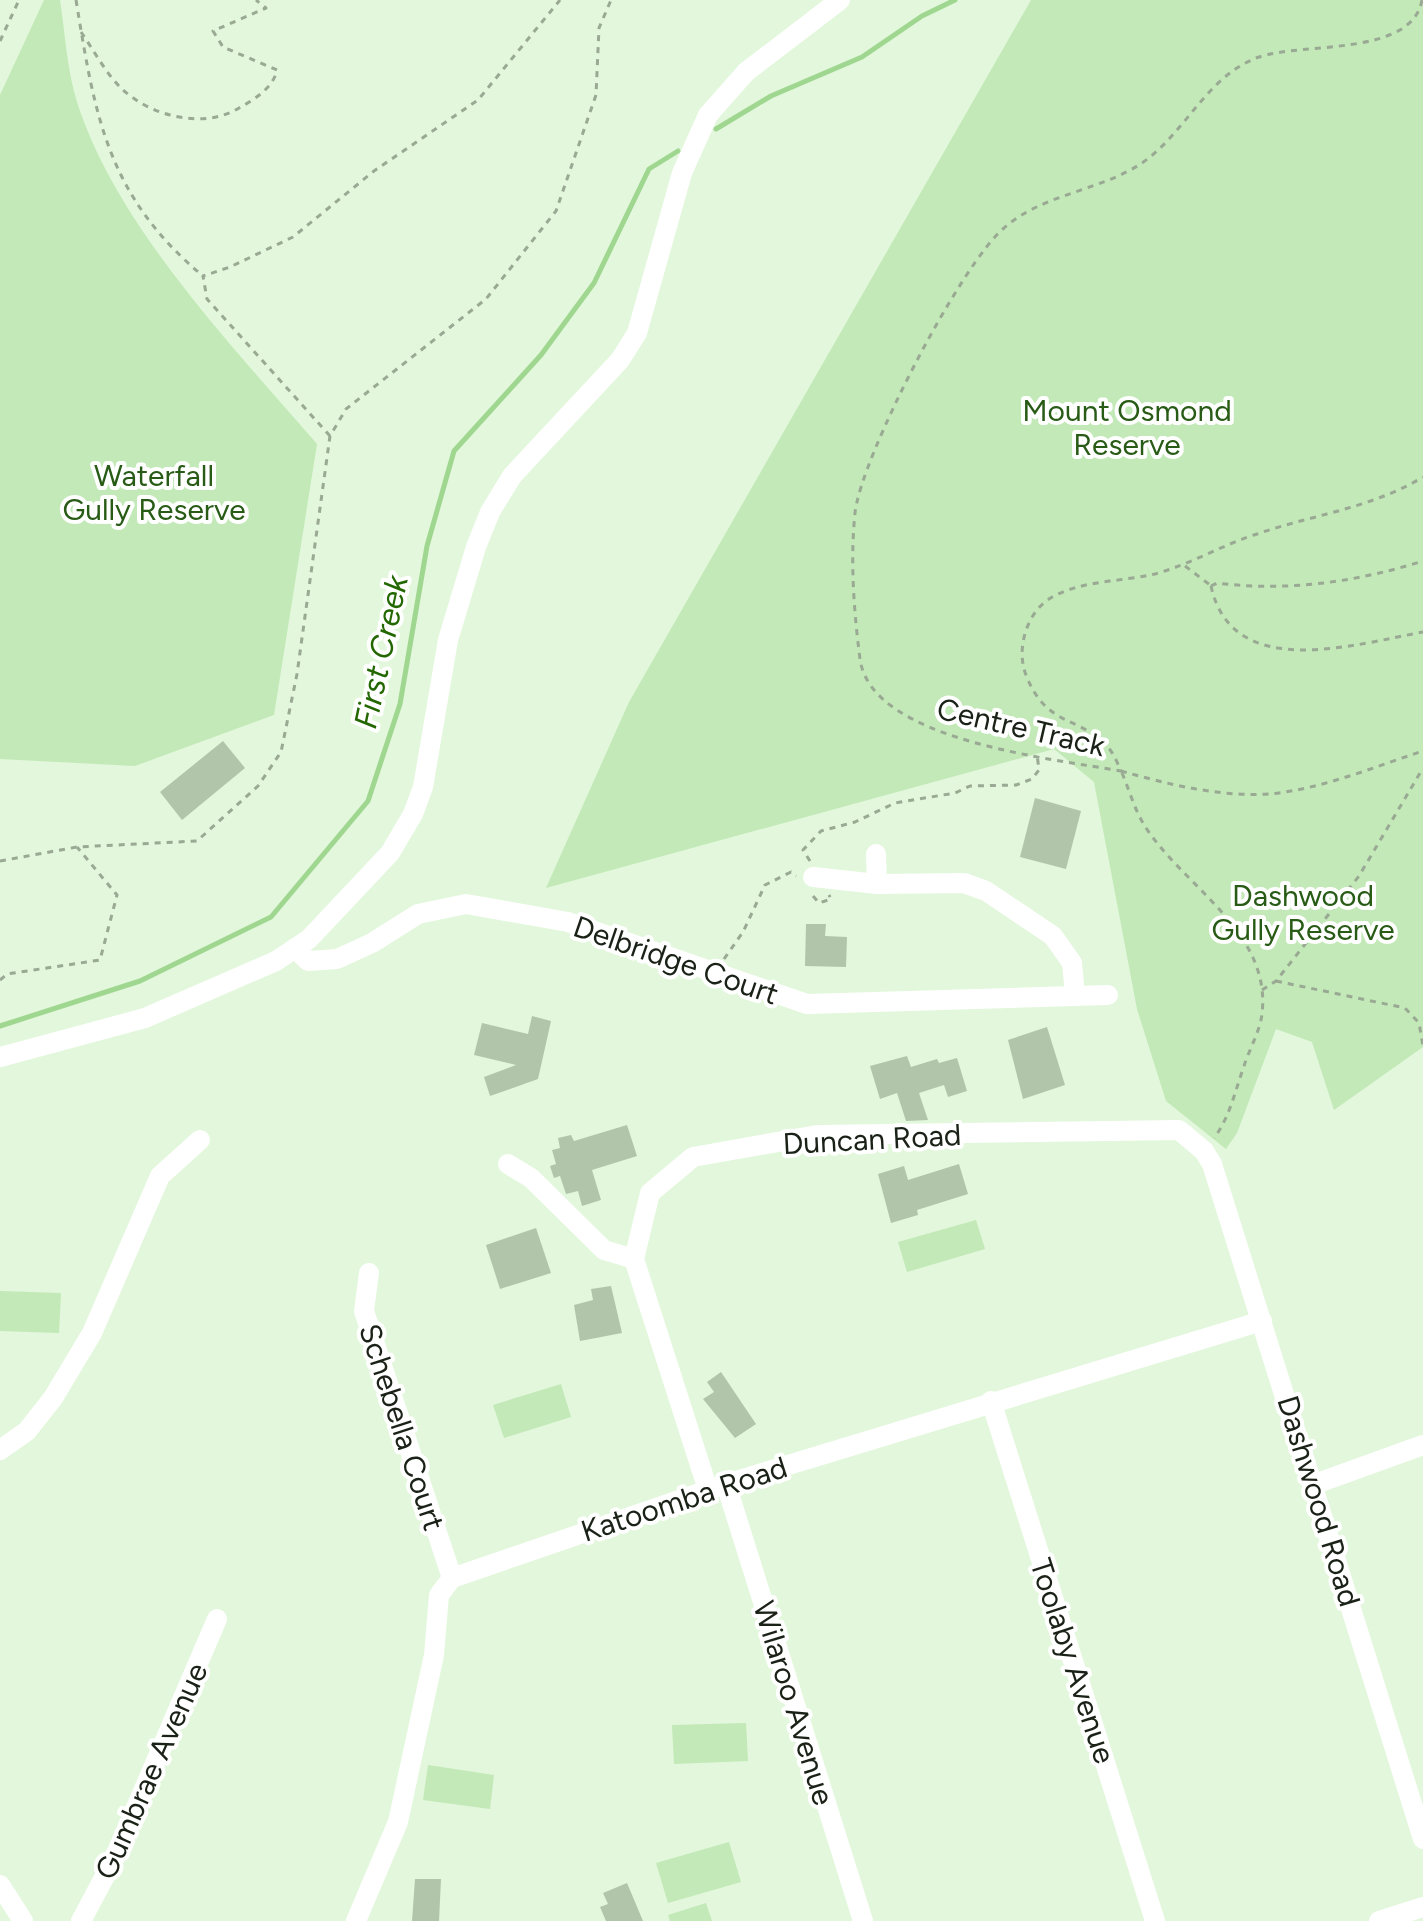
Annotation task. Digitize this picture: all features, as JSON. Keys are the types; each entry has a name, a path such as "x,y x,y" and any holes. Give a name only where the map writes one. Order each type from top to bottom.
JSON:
{"street":[{"path":"5,1055 145,1018 220,988 309,939 367,881 390,853 413,814 423,787 448,640 485,523 512,476 620,360 637,333 682,173 708,115 746,72 840,0"},
{"path":"876,854 877,884"},
{"path":"810,882 964,883 986,891 1053,936 1072,963 1075,995"},
{"name":"Delbridge Court","path":"295,948 308,961 337,959 372,943 418,914 466,904 568,922 807,1004 1108,995"},
{"name":"Duncan Road","path":"634,1259 650,1193 693,1157 817,1135 1179,1130 1208,1158"},
{"path":"0,1450 27,1431 53,1398 92,1333 160,1176 200,1140"},
{"name":"Dashwood Road","path":"1208,1158 1315,1484 1423,1839"},
{"path":"508,1164 531,1178 604,1250 634,1259 717,1487"},
{"name":"Schebella Court","path":"369,1273 364,1311 452,1578"},
{"name":"Katoomba Road","path":"452,1578 464,1571 717,1487 991,1401 1262,1321"},
{"name":"Toolaby Avenue","path":"991,1401 1155,1921"},
{"path":"1315,1484 1423,1445"},
{"name":"Wilaroo Avenue","path":"717,1487 863,1921"},
{"path":"356,1921 398,1822 434,1655 439,1595 452,1578"},
{"name":"Gumbrae Avenue","path":"81,1921 114,1859 217,1619"},
{"path":"0,1885 23,1921"},
{"path":"1387,1919 1423,1907"},
{"path":"1387,1919 1423,1920"}],"path":[{"path":"0,41 19,0"},
{"path":"76,0 99,126 135,206 203,276 207,299 330,436"},
{"path":"81,32 120,87 152,110 193,119 229,114 274,83 277,70 223,47 213,31 266,8 256,0"},
{"path":"203,276 230,267 293,237 374,171 478,100 560,0"},
{"path":"0,861 77,847 197,841 258,786 281,752 297,674 330,436 346,409 486,299 556,211 596,95 599,28 611,0"},
{"name":"Centre Track","path":"1121,771 950,737 900,715 875,693 861,666 853,608 855,511 873,452 902,391 978,256 1004,227 1029,211 1141,163 1170,138 1208,91 1228,74 1257,57 1290,49 1366,42 1396,33 1413,23 1422,0"},
{"name":"Centre Track","path":"1121,771 1104,742 1060,719 1041,702 1025,673 1022,650 1025,634 1036,611 1048,600 1072,589 1128,581 1185,566 1254,534 1395,494 1423,477"},
{"path":"1211,586 1217,583 1332,583 1367,578 1423,561"},
{"path":"1185,566 1211,586 1230,622 1259,645 1278,651 1337,648 1423,632"},
{"path":"1121,771 1167,784 1269,794 1423,751"},
{"path":"810,882 803,850 821,831 855,822 895,803 955,793 970,786 1016,785 1032,779 1039,770 1037,754"},
{"path":"1261,990 1276,981 1359,876 1423,768"},
{"path":"1121,771 1144,823 1241,935 1261,990 1262,1015 1226,1122 1208,1158"},
{"path":"0,980 7,974 100,960 117,895 77,847"},
{"path":"711,971 743,932 765,885 791,872 810,882"},
{"path":"1276,981 1405,1008 1419,1023 1423,1046"}],"green space":[{"name":"Waterfall Gully Reserve","path":"44,0 60,0 77,102 95,148 119,194 148,239 214,326 317,444 274,715 135,766 0,759 0,95"},
{"name":"Mount Osmond Reserve","path":"1031,0 1423,0 1423,1047 1334,1110 1312,1042 1276,1029 1237,1133 1226,1149 1166,1101 1137,1009 1094,782 1054,749 546,888 629,702"},
{"path":"976,1220 985,1249 907,1272 898,1242"},
{"path":"0,1291 61,1293 59,1333 0,1331"},
{"path":"561,1384 571,1417 504,1438 493,1405"},
{"path":"746,1723 748,1761 674,1764 672,1725"},
{"path":"428,1765 494,1775 490,1809 423,1800"},
{"path":"729,1842 741,1882 668,1903 656,1863"},
{"path":"706,1903 712,1921 670,1921 668,1915"}],"building":[{"path":"223,741 245,768 182,820 160,792"},
{"path":"1035,798 1081,811 1066,869 1020,857"},
{"path":"806,924 826,924 825,936 847,937 846,967 805,966"},
{"path":"532,1016 551,1021 538,1079 490,1096 484,1077 516,1065 474,1055 482,1023 528,1034"},
{"path":"1047,1027 1065,1085 1023,1099 1008,1040"},
{"path":"907,1056 911,1067 937,1059 939,1063 957,1058 967,1091 948,1097 944,1085 919,1093 928,1120 906,1121 897,1093 880,1099 870,1066"},
{"path":"627,1125 637,1156 592,1170 601,1200 582,1206 578,1191 566,1194 560,1176 554,1178 550,1166 556,1164 552,1150 560,1148 558,1138 571,1135 574,1141"},
{"path":"959,1164 968,1194 917,1210 918,1215 891,1223 878,1174 904,1166 908,1180"},
{"path":"536,1228 551,1273 500,1289 486,1245"},
{"path":"611,1286 622,1333 580,1341 574,1305 593,1300 591,1289"},
{"path":"721,1372 756,1424 735,1438 703,1399 714,1392 707,1382"},
{"path":"415,1879 441,1879 439,1921 412,1921"},
{"path":"627,1883 643,1921 606,1921 600,1907 608,1904 603,1893"}],"waterway":[{"name":"First Creek","path":"716,129 771,96 862,57 922,16 955,0"},
{"name":"First Creek","path":"0,1026 140,981 271,917 368,801 400,704 427,546 454,451 541,355 594,283 649,169 678,151"}],"park label":[{"name":"Dashwood Gully Reserve","path":"1303,912"}]}
